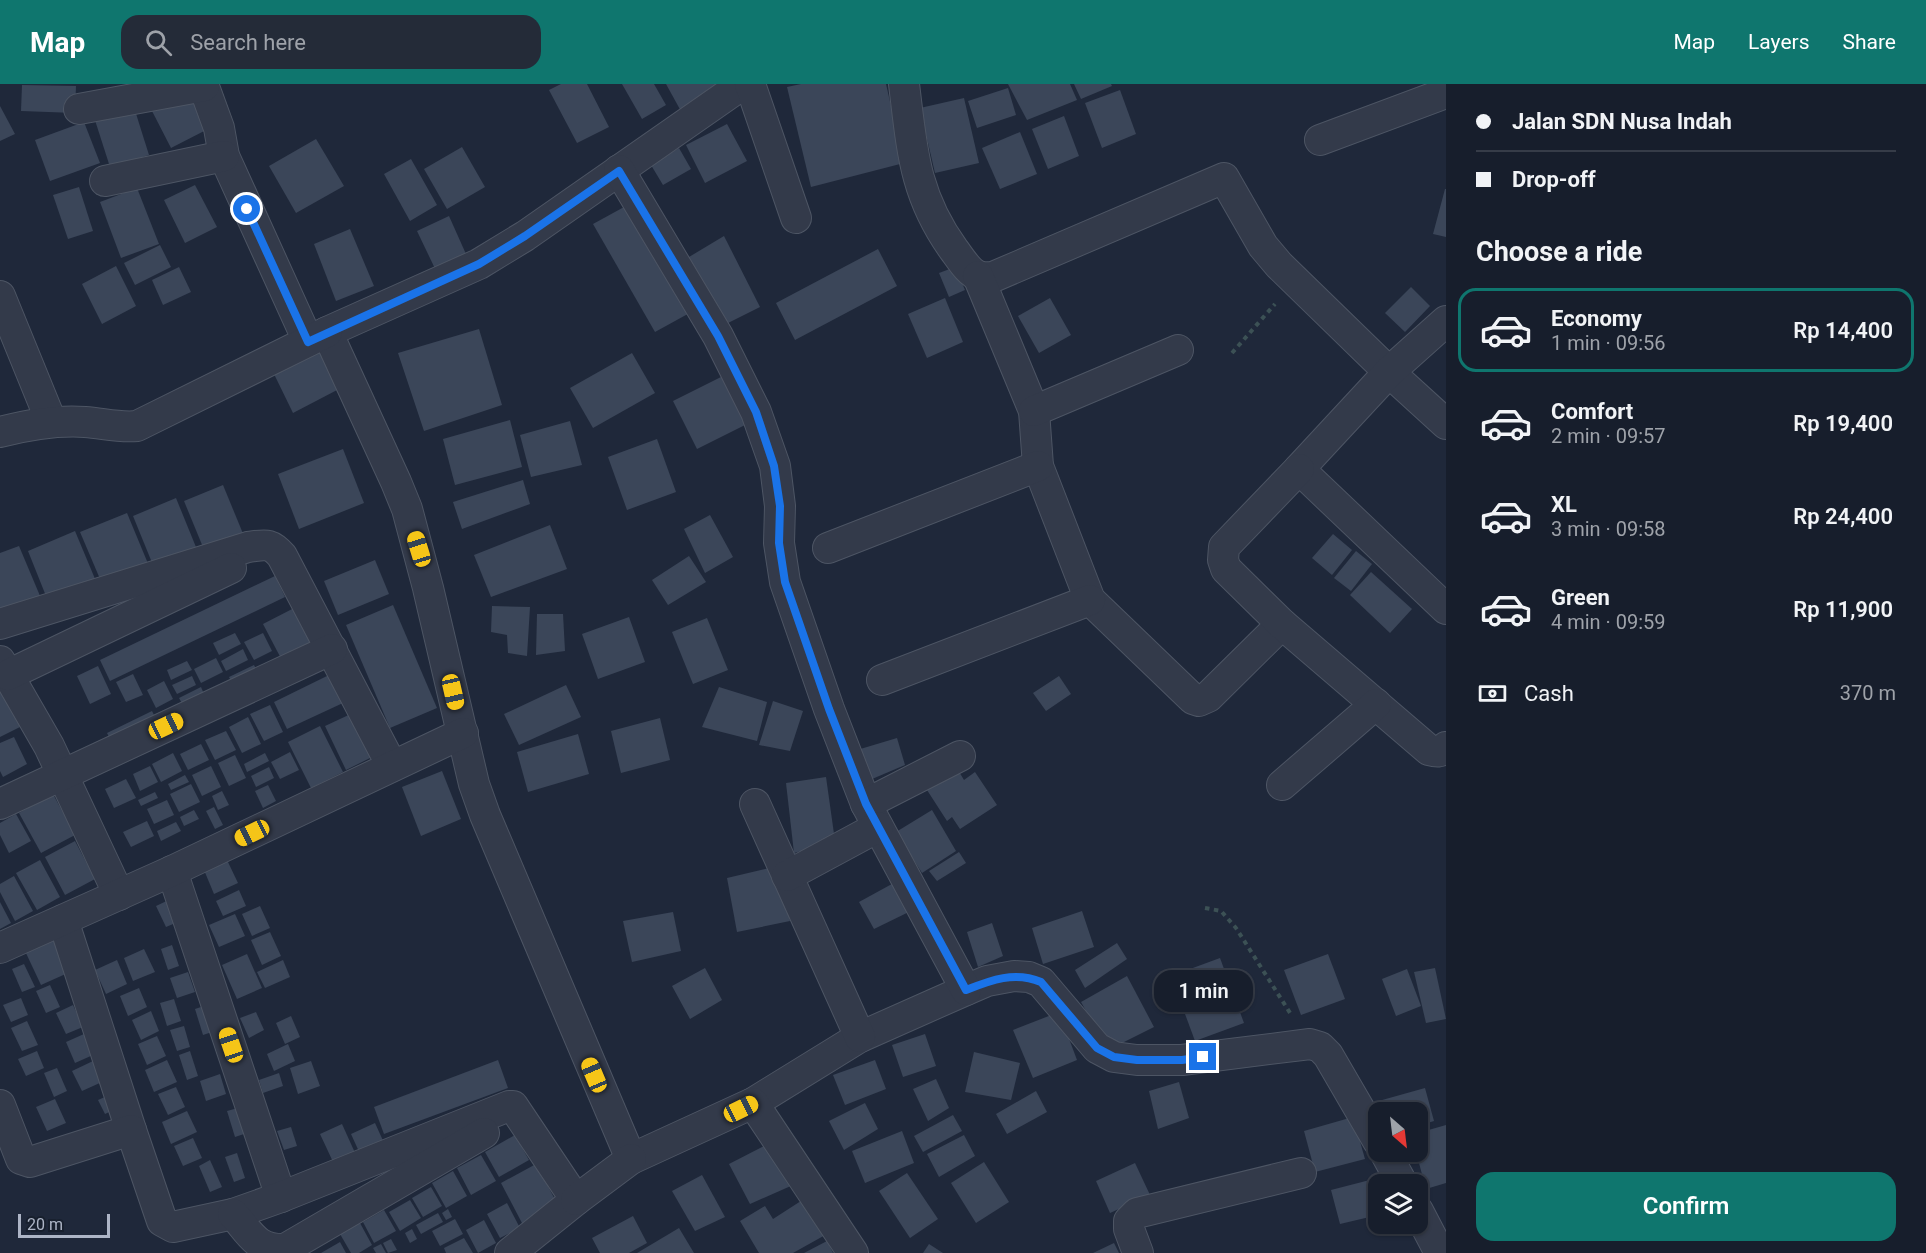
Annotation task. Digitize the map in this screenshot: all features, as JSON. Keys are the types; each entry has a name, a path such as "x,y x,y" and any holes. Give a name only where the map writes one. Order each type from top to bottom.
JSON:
{"street":[{"path":"0,432 51,421 136,426 318,337 479,264 525,236 743,84"},
{"path":"750,84 796,218"},
{"path":"904,84 914,165 926,201 941,232 965,264 978,276 1034,411 1038,466 1090,600 1193,699 1199,700 1208,697 1282,624"},
{"path":"79,109 203,85 219,128 224,156 396,482 429,588 474,784 485,815 631,1159"},
{"path":"1320,140 1446,93"},
{"path":"105,181 224,156"},
{"path":"619,171 718,336 756,412 774,466 780,506 779,543 785,582 829,709 872,816 966,990"},
{"path":"978,276 993,277 1224,178 1263,246 1389,372 1446,424"},
{"path":"0,296 51,421"},
{"path":"1446,321 1389,372 1224,547 1223,560 1226,569 1282,624 1429,750 1436,753 1446,747"},
{"path":"1034,411 1178,350"},
{"path":"828,548 1038,466"},
{"path":"1299,469 1446,609"},
{"path":"0,624 248,547 267,544 274,547 282,556 392,766"},
{"path":"118,895 49,746 4,668 274,547"},
{"path":"882,680 1090,600"},
{"path":"0,804 332,649"},
{"path":"1282,785 1376,704"},
{"path":"0,948 172,871 463,733"},
{"path":"787,876 960,756"},
{"path":"755,804 860,1037"},
{"path":"172,871 281,1197"},
{"path":"63,920 162,1221 173,1227 233,1214 509,1106 513,1106 519,1113 576,1200"},
{"path":"510,1253 631,1159 753,1103 860,1037 987,981 1014,976 1029,977 1041,982 1097,1048 1114,1057 1137,1060 1182,1060 1310,1044 1320,1047 1328,1055 1368,1124"},
{"path":"753,1103 853,1253"},
{"path":"0,1105 16,1150 21,1159 30,1162 131,1130"},
{"path":"233,1214 261,1246 285,1249 519,1113"},
{"path":"1138,1253 1129,1229 1129,1221 1137,1213 1301,1173"},
{"path":"1428,1230 1440,1253"}],"path":[{"path":"1232,352 1296,281"},
{"path":"1205,908 1221,910 1236,928 1310,1044"}],"building":[{"path":"561,84 587,84 609,127 577,143 549,90"},
{"path":"622,84 654,84 666,105 642,119"},
{"path":"666,84 737,84 682,113"},
{"path":"801,84 886,84 904,163 811,187 787,87"},
{"path":"1008,84 1070,84 1077,100 1027,120"},
{"path":"1074,84 1111,84 1112,86 1081,99"},
{"path":"22,85 76,86 75,113 21,111"},
{"path":"1008,88 1016,115 977,128 968,101"},
{"path":"1120,90 1136,134 1102,148 1085,103"},
{"path":"191,91 210,128 171,148 152,111"},
{"path":"964,98 979,163 935,173 920,108"},
{"path":"132,101 149,155 110,167 93,114"},
{"path":"0,106 15,134 0,141"},
{"path":"1064,116 1079,156 1048,169 1032,129"},
{"path":"84,122 100,163 50,181 35,140"},
{"path":"727,124 747,161 705,183 686,145"},
{"path":"1020,132 1037,174 1000,189 982,148"},
{"path":"316,139 344,186 296,213 269,166"},
{"path":"462,147 485,187 447,209 424,169"},
{"path":"679,148 691,169 663,185 651,165"},
{"path":"411,159 437,205 410,221 384,174"},
{"path":"195,185 217,227 185,243 164,200"},
{"path":"79,187 93,231 68,239 53,195"},
{"path":"137,188 159,244 121,258 100,202"},
{"path":"1446,189 1446,237 1433,234"},
{"path":"635,201 695,310 655,332 593,224"},
{"path":"449,216 470,263 439,277 417,231"},
{"path":"350,229 374,286 336,301 314,244"},
{"path":"724,236 760,307 722,326 684,260"},
{"path":"160,245 171,267 135,285 124,263"},
{"path":"878,249 897,286 795,340 776,303"},
{"path":"116,266 136,306 102,324 82,284"},
{"path":"179,267 191,292 163,305 152,280"},
{"path":"955,267 965,290 949,297 939,273"},
{"path":"1411,287 1430,306 1405,332 1385,313"},
{"path":"945,298 963,342 927,358 908,314"},
{"path":"1050,298 1071,335 1039,353 1018,316"},
{"path":"479,329 502,405 424,431 398,353"},
{"path":"321,351 339,389 293,413 274,374"},
{"path":"632,353 655,393 593,428 570,388"},
{"path":"723,376 747,424 697,449 673,401"},
{"path":"510,420 522,467 455,485 443,439"},
{"path":"570,421 582,465 531,477 520,435"},
{"path":"657,439 676,492 627,510 608,457"},
{"path":"343,449 364,503 299,529 278,474"},
{"path":"523,480 530,504 462,529 453,502"},
{"path":"223,485 244,536 205,552 184,501"},
{"path":"176,498 198,552 155,570 133,516"},
{"path":"127,513 149,566 103,586 80,532"},
{"path":"710,515 733,557 705,573 684,529"},
{"path":"550,525 567,569 491,597 474,555"},
{"path":"75,531 98,586 50,606 28,551"},
{"path":"1333,534 1352,550 1332,575 1312,558"},
{"path":"19,546 43,603 0,621 0,553"},
{"path":"1356,551 1372,564 1351,591 1334,578"},
{"path":"689,556 706,582 668,605 652,580"},
{"path":"375,560 389,594 338,615 324,581"},
{"path":"1371,572 1412,609 1390,633 1350,595"},
{"path":"275,576 285,597 110,681 100,660"},
{"path":"393,605 437,708 390,728 346,625"},
{"path":"492,606 530,607 527,656 508,653 507,635 491,632"},
{"path":"296,607 319,651 286,668 263,624"},
{"path":"537,614 563,614 565,651 536,655"},
{"path":"629,617 645,662 598,679 582,634"},
{"path":"707,618 728,670 693,684 672,632"},
{"path":"235,633 241,644 219,655 213,643"},
{"path":"263,633 272,651 254,660 244,642"},
{"path":"243,649 248,660 226,671 221,661"},
{"path":"216,658 223,672 201,683 194,669"},
{"path":"187,661 192,670 171,680 167,670"},
{"path":"254,665 261,679 236,691 229,677"},
{"path":"98,666 111,694 90,704 77,676"},
{"path":"133,674 143,695 126,702 116,682"},
{"path":"329,675 343,703 287,729 274,702"},
{"path":"192,676 196,685 177,694 172,685"},
{"path":"1059,676 1071,694 1046,711 1033,693"},
{"path":"164,681 173,699 156,708 147,690"},
{"path":"566,685 581,717 519,745 504,714"},
{"path":"0,687 20,727 0,737"},
{"path":"201,687 207,701 186,711 179,698"},
{"path":"719,687 767,702 757,741 702,727"},
{"path":"773,701 803,711 790,751 759,745"},
{"path":"270,705 283,732 264,741 250,714"},
{"path":"152,711 160,727 115,749 107,733"},
{"path":"355,712 376,755 346,770 325,726"},
{"path":"248,717 261,744 242,753 229,727"},
{"path":"660,718 670,760 621,773 611,731"},
{"path":"320,726 343,772 311,788 288,742"},
{"path":"226,731 236,750 215,760 205,740"},
{"path":"578,734 589,774 528,792 517,752"},
{"path":"14,737 27,764 3,777 0,771 0,743"},
{"path":"897,738 905,765 865,782 857,750"},
{"path":"201,744 209,760 188,770 180,754"},
{"path":"290,752 299,770 280,779 271,762"},
{"path":"173,753 182,771 161,782 152,764"},
{"path":"265,753 269,761 247,772 244,764"},
{"path":"235,755 246,778 229,786 218,763"},
{"path":"150,766 158,782 140,791 133,774"},
{"path":"211,766 221,787 202,796 192,775"},
{"path":"269,767 274,778 256,787 251,776"},
{"path":"958,770 964,780 975,772 997,805 960,829 952,817 947,821 927,790"},
{"path":"442,771 461,819 421,836 402,787"},
{"path":"185,775 189,782 171,790 168,784"},
{"path":"826,777 835,841 794,853 786,783"},
{"path":"126,779 136,798 114,808 105,789"},
{"path":"191,784 200,802 179,812 170,794"},
{"path":"268,785 276,801 263,808 255,791"},
{"path":"222,791 229,805 218,810 212,796"},
{"path":"155,792 158,798 141,806 138,800"},
{"path":"53,794 75,835 41,853 19,813"},
{"path":"167,800 174,815 154,824 147,809"},
{"path":"214,807 223,825 215,829 206,811"},
{"path":"194,810 199,819 184,826 180,817"},
{"path":"932,810 956,851 922,873 896,832"},
{"path":"16,814 31,841 9,853 0,835 0,823"},
{"path":"147,821 154,836 131,847 123,832"},
{"path":"176,822 181,831 161,841 157,831"},
{"path":"75,841 95,879 65,895 45,857"},
{"path":"959,852 966,863 937,881 929,871"},
{"path":"40,860 60,897 37,910 16,873"},
{"path":"227,860 238,883 214,894 204,870"},
{"path":"778,866 790,921 737,932 727,878"},
{"path":"14,876 33,911 15,921 0,892 0,884"},
{"path":"901,879 917,908 874,929 859,902"},
{"path":"239,890 246,906 223,916 216,901"},
{"path":"175,897 185,919 166,927 156,906"},
{"path":"0,902 11,923 0,929"},
{"path":"260,906 270,928 252,936 242,914"},
{"path":"1082,911 1094,947 1043,964 1032,928"},
{"path":"673,912 681,951 632,962 623,921"},
{"path":"235,914 245,936 219,947 209,925"},
{"path":"992,923 1003,956 978,967 967,932"},
{"path":"270,932 281,956 262,965 251,940"},
{"path":"55,938 70,972 41,985 25,951"},
{"path":"1117,943 1127,959 1085,988 1075,970"},
{"path":"172,945 179,966 168,970 161,949"},
{"path":"144,949 155,972 133,981 124,958"},
{"path":"247,954 262,988 237,999 222,965"},
{"path":"1328,954 1345,999 1301,1015 1284,970"},
{"path":"1220,958 1244,1023 1195,1041 1171,976"},
{"path":"117,960 127,984 106,994 95,970"},
{"path":"283,960 290,977 265,988 257,972"},
{"path":"24,964 35,987 22,992 12,969"},
{"path":"705,968 722,1000 690,1019 672,986"},
{"path":"1435,968 1446,1019 1426,1023 1414,972"},
{"path":"1407,969 1421,1006 1396,1016 1382,979"},
{"path":"188,972 195,992 177,998 170,978"},
{"path":"1127,976 1154,1027 1108,1050 1081,1002"},
{"path":"50,985 60,1007 46,1013 36,991"},
{"path":"139,988 147,1007 128,1016 120,996"},
{"path":"21,998 28,1015 11,1022 3,1005"},
{"path":"174,999 181,1021 167,1026 160,1003"},
{"path":"213,1003 221,1029 203,1035 195,1009"},
{"path":"73,1005 83,1027 66,1034 56,1013"},
{"path":"151,1011 159,1031 141,1040 132,1020"},
{"path":"256,1012 264,1030 249,1038 240,1018"},
{"path":"1059,1012 1077,1060 1033,1078 1013,1030"},
{"path":"291,1016 300,1037 285,1044 276,1023"},
{"path":"27,1021 38,1045 22,1051 11,1028"},
{"path":"184,1026 190,1047 177,1051 170,1030"},
{"path":"84,1034 93,1055 75,1063 66,1042"},
{"path":"925,1034 936,1066 903,1077 892,1045"},
{"path":"157,1036 166,1056 147,1065 138,1044"},
{"path":"288,1044 295,1061 274,1071 267,1054"},
{"path":"37,1051 44,1068 26,1076 18,1059"},
{"path":"190,1051 198,1076 187,1080 179,1055"},
{"path":"974,1052 1020,1063 1011,1100 965,1092"},
{"path":"167,1060 177,1082 154,1092 145,1070"},
{"path":"498,1060 508,1088 384,1134 374,1107"},
{"path":"875,1060 886,1089 845,1105 833,1075"},
{"path":"93,1061 102,1082 82,1091 72,1071"},
{"path":"311,1061 320,1086 298,1094 290,1068"},
{"path":"57,1068 67,1091 54,1097 44,1073"},
{"path":"279,1073 283,1086 263,1093 259,1080"},
{"path":"220,1074 226,1094 206,1101 200,1081"},
{"path":"936,1079 949,1108 928,1121 913,1089"},
{"path":"1179,1082 1189,1118 1158,1129 1149,1091"},
{"path":"176,1087 185,1107 168,1115 158,1094"},
{"path":"1425,1088 1434,1121 1428,1123 1428,1102 1375,1102"},
{"path":"1036,1091 1047,1112 1007,1134 996,1114"},
{"path":"114,1093 120,1107 105,1114 98,1100"},
{"path":"55,1099 66,1123 47,1131 36,1107"},
{"path":"865,1103 878,1129 844,1150 829,1121"},
{"path":"245,1106 253,1131 235,1137 227,1111"},
{"path":"187,1111 197,1132 171,1144 162,1122"},
{"path":"953,1115 962,1131 923,1152 914,1136"},
{"path":"1353,1117 1365,1159 1315,1172 1304,1131"},
{"path":"375,1123 385,1145 361,1156 351,1134"},
{"path":"342,1124 356,1155 334,1164 320,1134"},
{"path":"1446,1125 1446,1183 1428,1188 1428,1174 1422,1174 1419,1162 1428,1162 1428,1130"},
{"path":"291,1127 297,1146 284,1150 277,1131"},
{"path":"902,1131 914,1163 865,1183 852,1151"},
{"path":"515,1135 529,1160 499,1177 485,1152"},
{"path":"964,1135 975,1156 939,1177 927,1154"},
{"path":"193,1138 202,1158 183,1166 174,1146"},
{"path":"772,1142 793,1185 750,1204 729,1164"},
{"path":"237,1153 245,1178 234,1182 225,1157"},
{"path":"481,1155 496,1181 471,1195 457,1168"},
{"path":"210,1160 222,1187 210,1192 199,1166"},
{"path":"984,1162 1009,1202 976,1223 951,1183"},
{"path":"1135,1163 1150,1195 1110,1213 1096,1181"},
{"path":"536,1164 559,1207 523,1225 501,1183"},
{"path":"453,1171 467,1196 446,1208 432,1183"},
{"path":"907,1173 938,1219 910,1238 879,1191"},
{"path":"702,1175 725,1217 695,1231 672,1191"},
{"path":"1368,1180 1368,1217 1340,1224 1331,1190"},
{"path":"431,1187 442,1206 423,1217 412,1198"},
{"path":"804,1199 827,1234 793,1253 759,1253 740,1221 765,1206 773,1219"},
{"path":"410,1200 421,1218 400,1231 389,1212"},
{"path":"507,1203 520,1228 500,1238 487,1214"},
{"path":"448,1209 452,1217 446,1220 442,1213"},
{"path":"384,1210 396,1231 374,1243 363,1222"},
{"path":"438,1213 443,1222 421,1234 416,1225"},
{"path":"633,1216 647,1243 629,1253 600,1253 592,1238"},
{"path":"455,1219 463,1234 440,1246 432,1231"},
{"path":"484,1220 496,1243 478,1253 466,1230"},
{"path":"360,1223 372,1245 359,1253 351,1253 340,1234"},
{"path":"679,1228 694,1253 637,1253"},
{"path":"412,1229 417,1239 410,1243 405,1233"},
{"path":"464,1238 473,1253 446,1253 444,1248"},
{"path":"391,1239 397,1250 388,1253 383,1243"},
{"path":"827,1241 833,1253 804,1253"},
{"path":"340,1242 346,1253 321,1253"},
{"path":"1114,1243 1119,1253 1093,1253"},
{"path":"381,1244 386,1253 376,1253 373,1248"},
{"path":"929,1244 943,1253 923,1253"}],"route":[{"path":"247,209 308,342 479,264 525,236 619,171 718,336 756,412 774,466 780,506 779,543 785,582 801,633 866,804 966,990 1000,978 1029,977 1041,982 1097,1048 1114,1057 1137,1060 1182,1060 1203,1057"}]}
